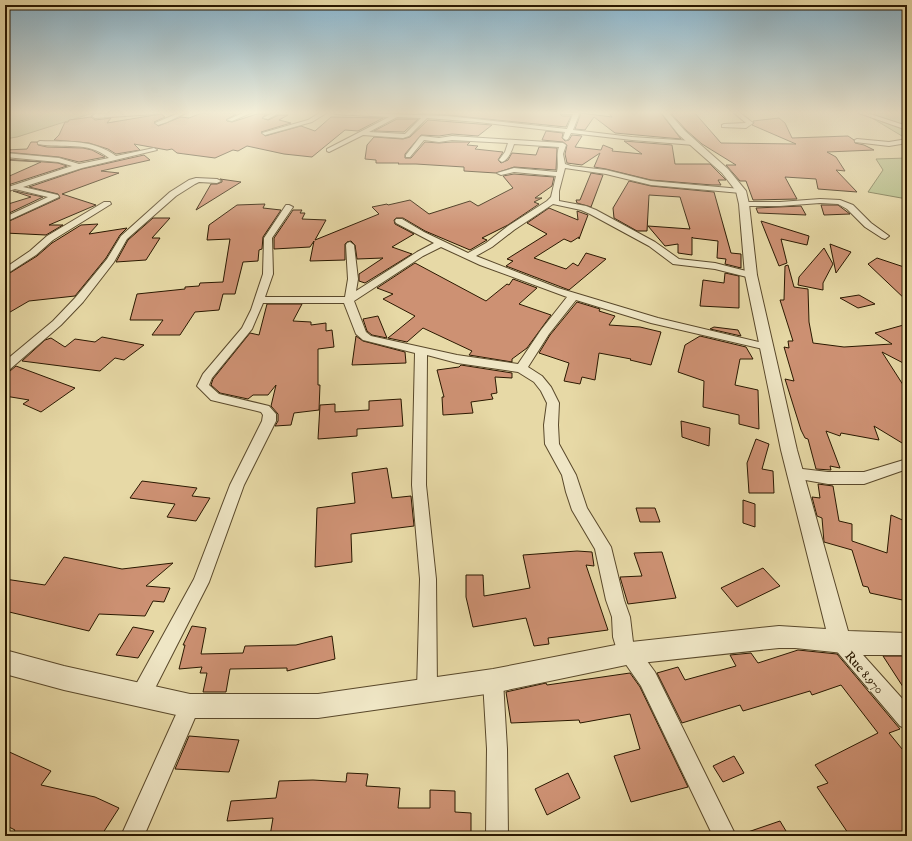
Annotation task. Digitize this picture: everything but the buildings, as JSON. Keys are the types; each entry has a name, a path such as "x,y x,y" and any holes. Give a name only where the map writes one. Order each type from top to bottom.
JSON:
{"street":[{"path":"105,151 114,158"},
{"path":"5,190 80,166 148,151"},
{"path":"408,156 412,151"},
{"path":"502,160 508,151"},
{"path":"469,256 489,245 511,228 550,203 554,198 562,165 560,154 561,151"},
{"path":"703,151 725,171 742,198 751,275 768,347 794,473 840,642"},
{"path":"5,155 59,160 80,166"},
{"path":"562,165 570,168 606,172 651,183 780,204 820,201 840,202 850,207 868,225 885,236"},
{"path":"501,173 514,170 560,174"},
{"path":"5,367 57,322 79,300 111,260 124,238 173,194 192,182 199,180 217,181"},
{"path":"5,220 55,197 15,187"},
{"path":"554,198 555,202 578,206 593,212 652,244 676,262 715,266 751,275"},
{"path":"5,272 33,253 50,238 106,204"},
{"path":"141,695 202,582 237,485 270,421 270,414 265,409 215,396 203,386 207,377 247,329 260,300 268,274 268,238 288,207"},
{"path":"398,221 441,243 515,276 655,321 768,347"},
{"path":"260,300 349,300 420,254 441,243"},
{"path":"350,245 353,288 349,300 361,334 367,338 462,360 521,368 538,378 547,390 553,403 551,425 552,444 569,474 573,492 580,510 603,547 615,600 621,618 622,638 625,647 631,653 655,693 725,836"},
{"path":"521,368 545,332 574,295"},
{"path":"421,351 419,485 428,579 427,690"},
{"path":"794,473 828,478 864,478 907,464"},
{"path":"5,662 64,678 190,706 318,706 493,681 631,653 779,637 795,637 840,642 907,644"},
{"name":"Rue 8.970","path":"840,642 907,720"},
{"path":"493,681 497,749 497,836"},
{"path":"132,836 190,706"}],"green space":[{"path":"907,158 907,199 868,192 883,170 876,159"}]}
